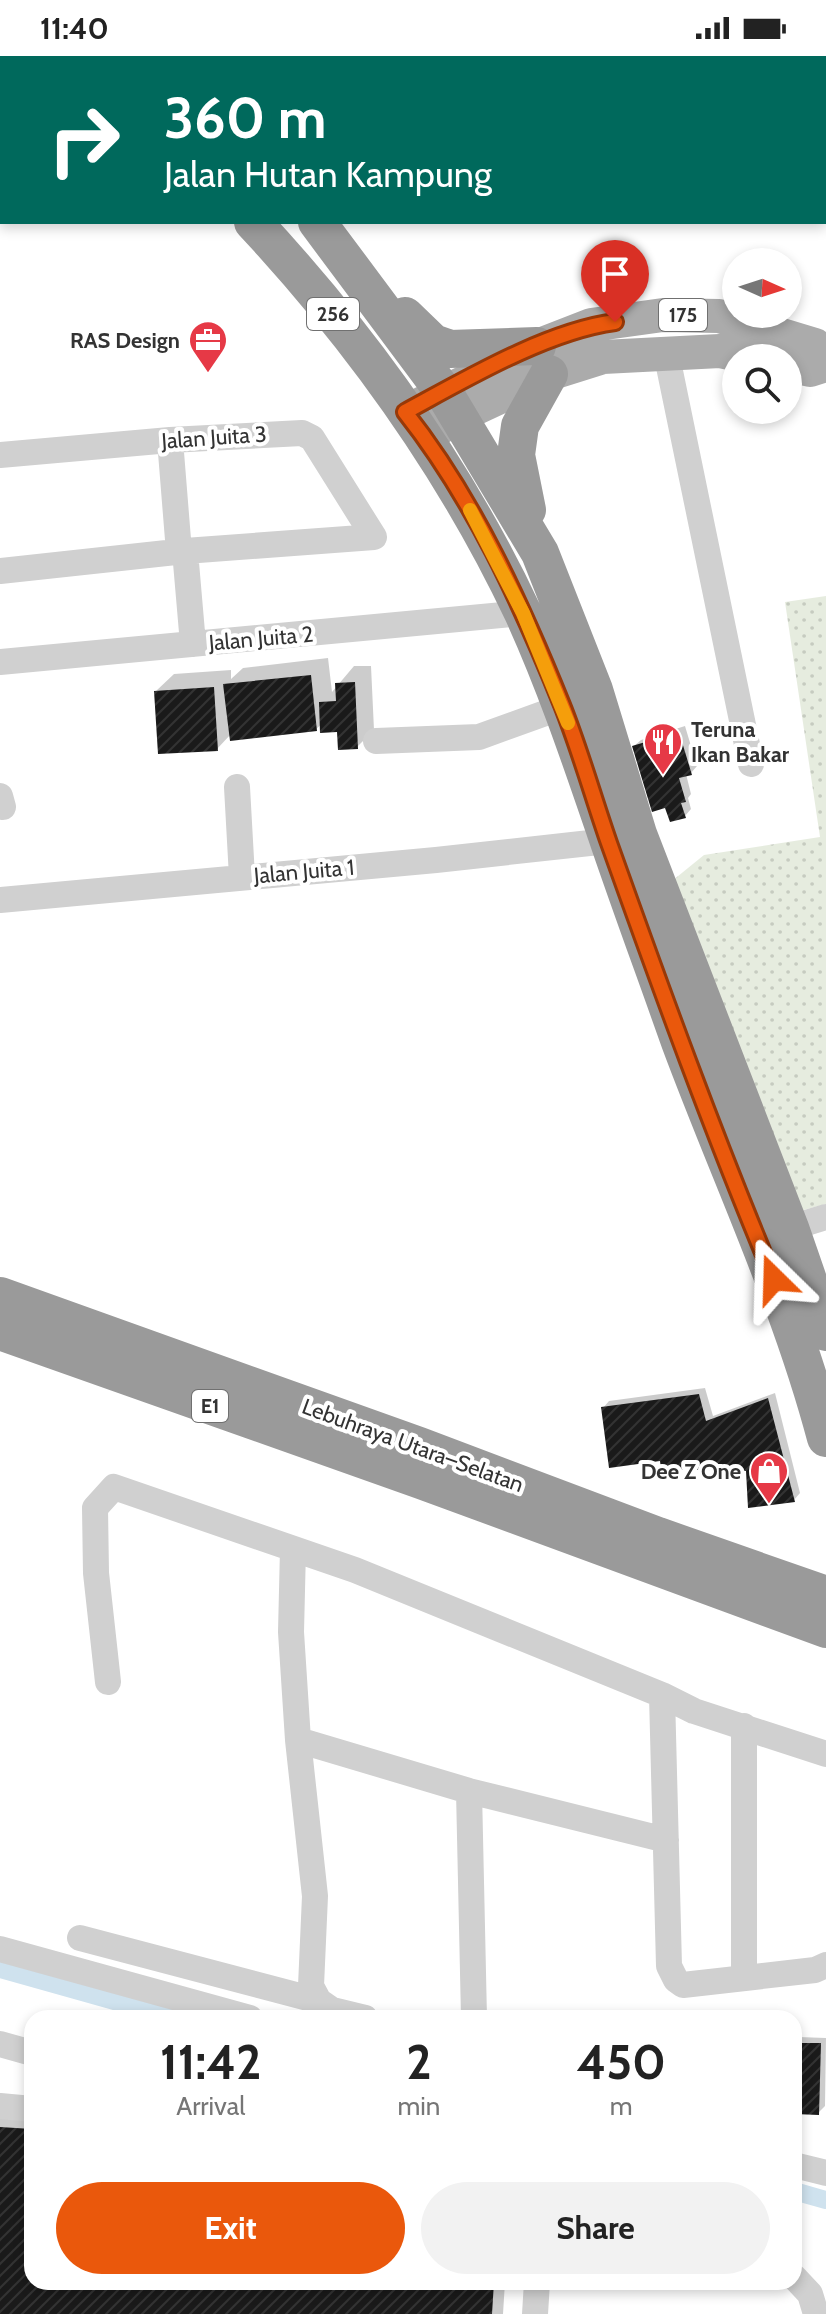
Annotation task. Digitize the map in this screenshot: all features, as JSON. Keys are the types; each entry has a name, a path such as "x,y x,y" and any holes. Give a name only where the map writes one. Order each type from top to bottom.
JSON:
{"highway":[{"name":"256","path":"255,224 322,299 415,424"},
{"name":"256","path":"320,226 451,404"},
{"path":"320,226 363,266 411,323 433,343 450,349 543,360 520,426 516,455 526,508 540,553 594,690 638,834 790,1228 826,1332"},
{"path":"451,404 540,553"},
{"path":"415,424 474,517 523,613 562,707 681,1044 783,1302 811,1380 826,1438"},
{"name":"Lebuhraya Utara–Selatan","path":"0,1296 826,1629"},
{"name":"Lebuhraya Utara–Selatan","path":"0,1331 658,1536 826,1595"}],"main road":[{"name":"175","path":"415,424 543,360 591,325 663,315 719,316 815,345 826,356"},
{"name":"175","path":"543,360 722,351"},
{"path":"802,368 810,370 826,365"}],"street":[{"path":"666,352 751,764"},
{"name":"Jalan Juita 3","path":"0,455 170,440 302,433 312,438 374,537 182,552"},
{"path":"170,440 193,644"},
{"path":"0,571 182,552"},
{"name":"Jalan Juita 2","path":"0,662 523,613"},
{"path":"376,741 479,737 562,707"},
{"path":"237,787 242,877"},
{"name":"Jalan Juita 1","path":"0,900 608,841"},
{"path":"790,1228 826,1217"},
{"path":"108,1682 96,1573 95,1508 114,1487 355,1570 662,1695 694,1711 826,1754"},
{"path":"293,1549 291,1632 298,1740 315,1896 311,1986 319,2001"},
{"path":"662,1695 669,1966 676,1980 683,1985 815,1970 826,1965"},
{"path":"744,1726 744,1978"},
{"path":"298,1740 469,1791 666,1840"},
{"path":"469,1791 474,2010"},
{"path":"80,1938 319,2001 332,2010"},
{"path":"0,1949 221,2010"},
{"path":"0,2044 24,2051"},
{"path":"0,2106 24,2108"},
{"path":"802,2167 826,2173"},
{"path":"802,2286 810,2294 816,2314"},
{"path":"535,2314 536,2290"}],"shaded area":[{"path":"826,596 826,1204 796,1212 672,881 704,855 820,837 785,602"}],"building":[{"path":"311,675 317,731 230,741 223,684"},
{"path":"355,682 358,749 338,750 337,732 320,733 319,702 336,701 335,683"},
{"path":"214,687 218,751 158,754 154,691"},
{"name":"Teruna Ikan Bakar","path":"679,732 692,775 679,778 686,802 681,803 686,818 670,822 665,808 652,812 632,746"},
{"path":"699,1394 706,1421 768,1398 795,1502 748,1508 746,1471 661,1469 660,1461 609,1468 601,1407"},
{"path":"802,2043 821,2043 819,2115 802,2114"},
{"path":"0,2127 24,2128 24,2290 494,2290 492,2314 0,2314"}],"waterway":[{"path":"0,1969 146,2010"},
{"path":"802,2193 826,2200"}],"slow traffic":[{"path":"470,510 523,613 568,723"}],"place":[{"name":"RAS Design","path":"208,374"},
{"name":"Teruna Ikan Bakar","path":"663,776"},
{"name":"Dee Z One","path":"769,1505"}],"route":[{"path":"615,322 591,325 537,346 405,412 425,437 474,517 523,613 562,707 681,1044 774,1279"}]}
